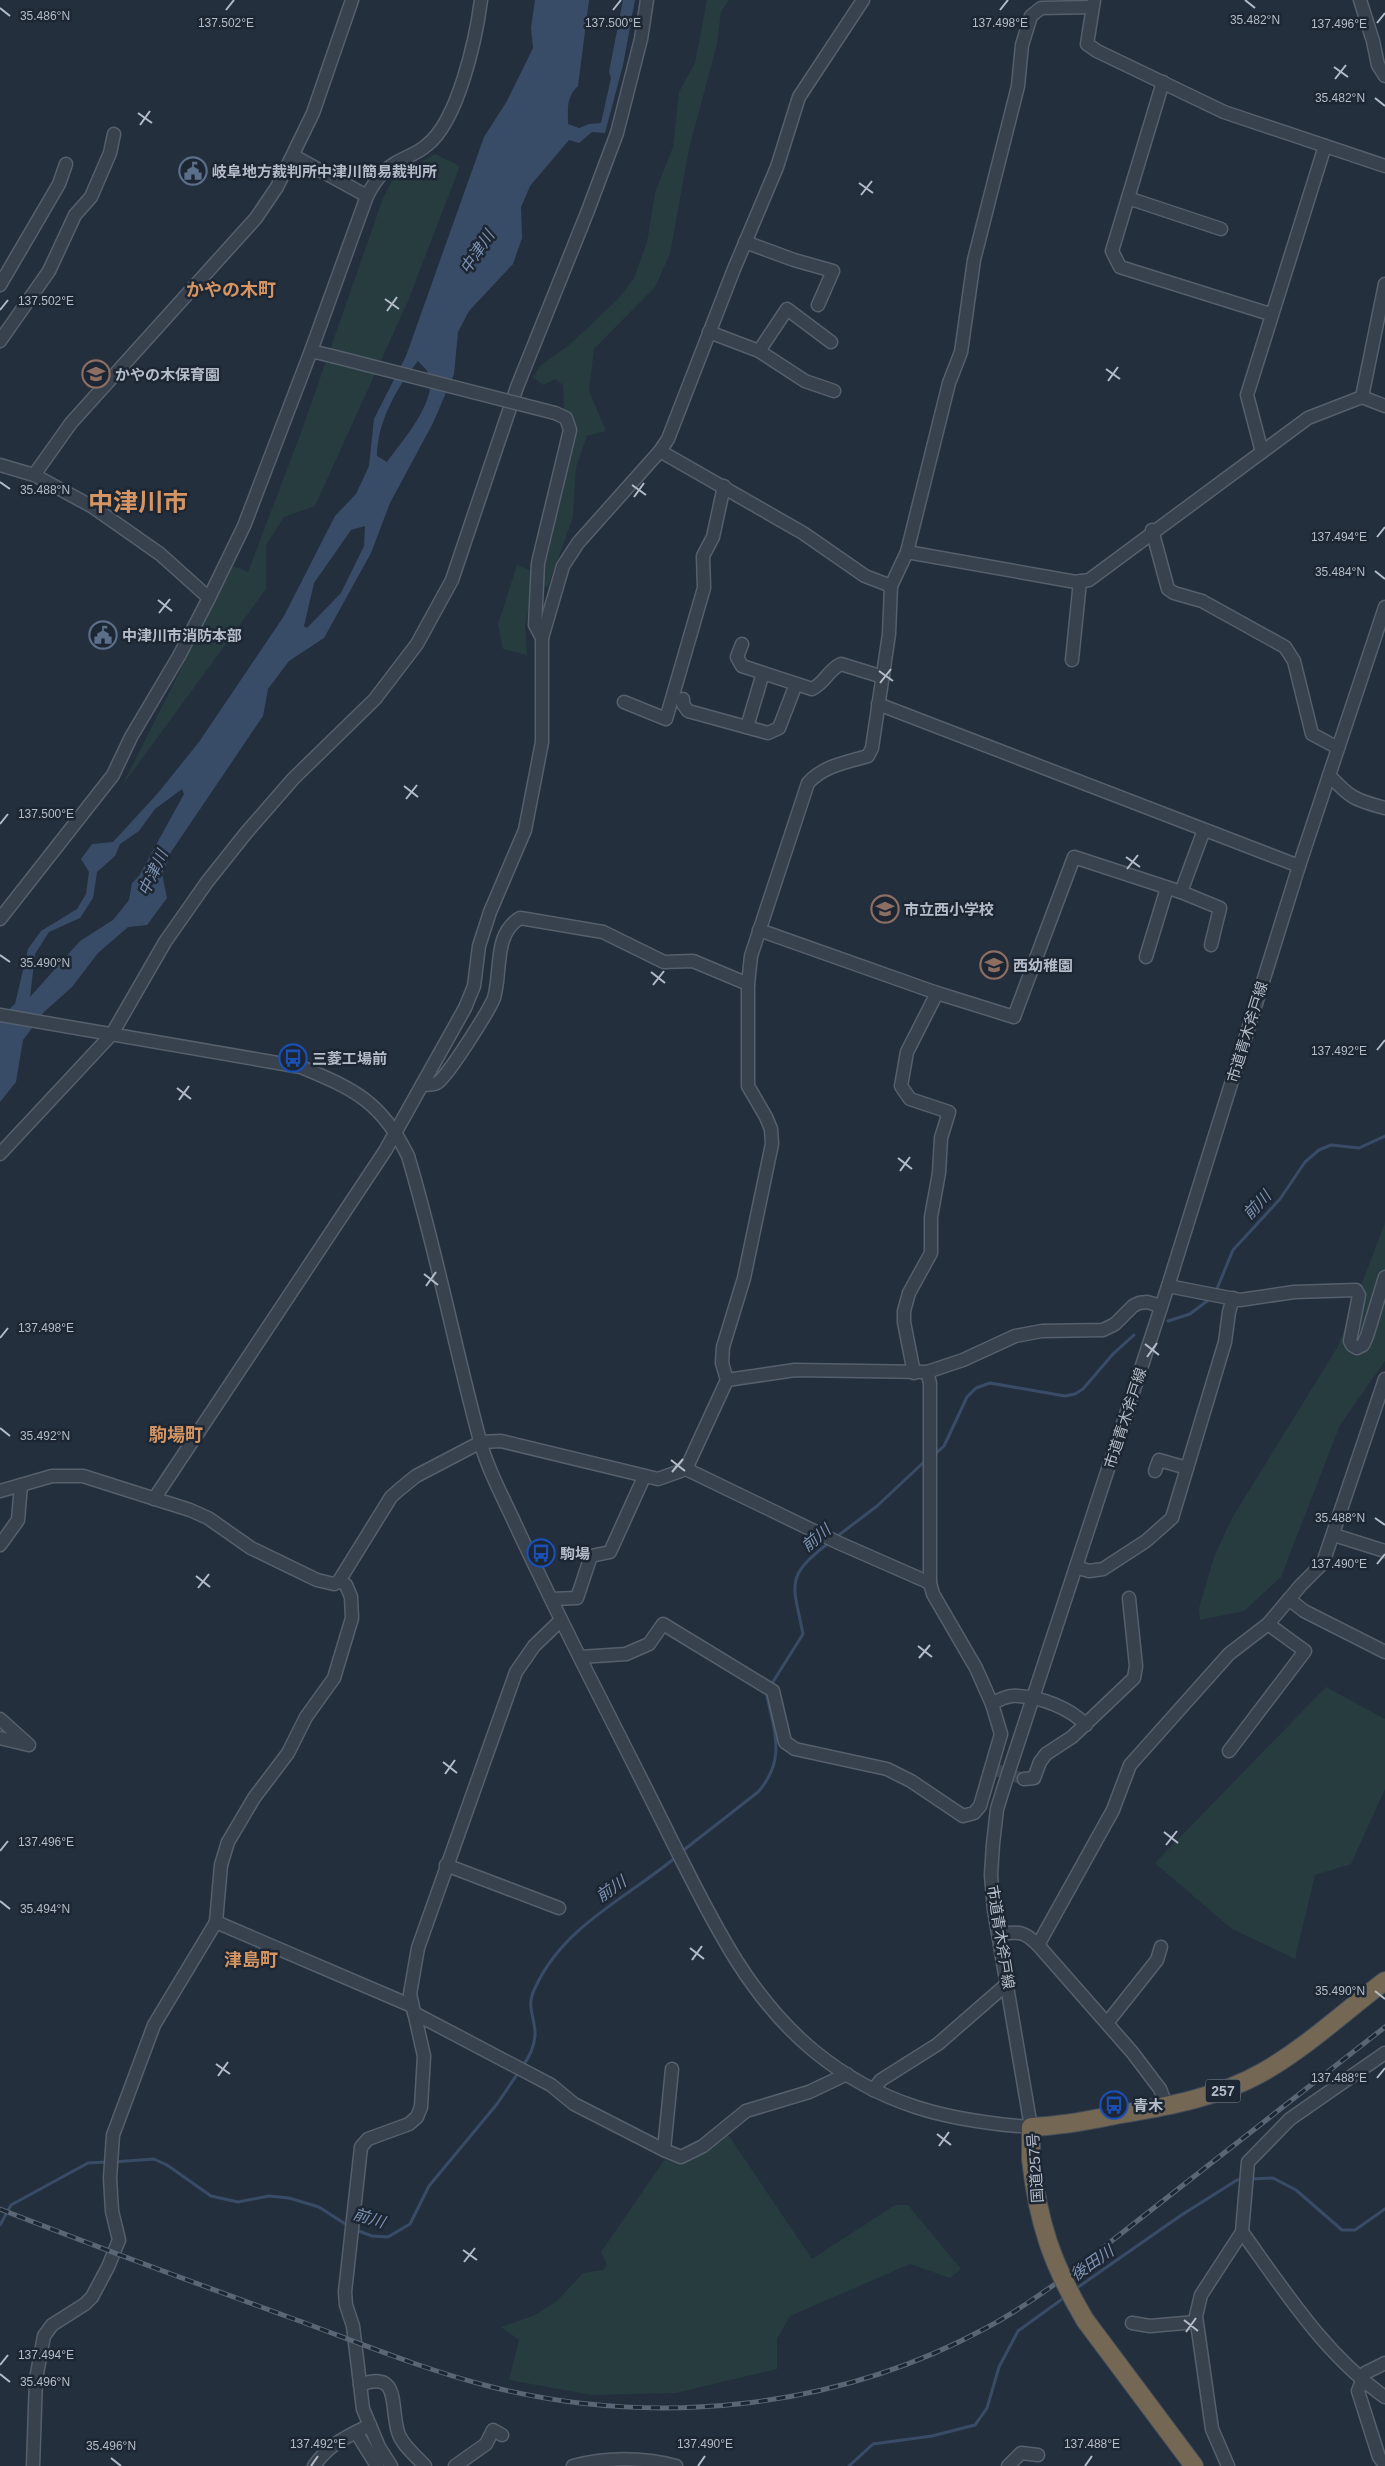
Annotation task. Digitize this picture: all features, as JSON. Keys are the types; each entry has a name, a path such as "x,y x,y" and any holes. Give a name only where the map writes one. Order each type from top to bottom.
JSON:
{"highway":[{"name":"国道257号","path":"1194,2466 1085,2320 1067,2290 1042,2228 1035,2196 1031,2159 1031,2127 1066,2126 1167,2107 1234,2087 1263,2072 1290,2054 1385,1980"}],"street":[{"path":"34,475 71,423 256,218 277,187 294,156 313,113 352,0"},
{"path":"0,919 101,793 113,775 132,737 179,656 244,526 311,351 366,196 382,174 393,164 426,147 442,131 450,116 466,66 481,0"},
{"path":"0,1154 112,1034 165,942 207,882 293,779 375,699 417,644 452,580 517,387 588,213 617,133 641,39 647,0"},
{"path":"154,1499 386,1151 465,1008 474,986 479,946 490,912 525,830 542,742 542,638 563,566 578,544 660,451 668,439 745,242 778,167 799,97 863,0"},
{"path":"1360,0 1373,41 1378,65 1385,76"},
{"path":"686,1469 727,1380 722,1363 723,1348 744,1278 772,1144 769,1123 748,1086 748,984 751,956 808,783 814,775 826,769 868,756 872,748 889,634 891,586 907,552 949,383 961,352 974,260 1018,86 1022,45 1031,16 1042,8 1093,4 1087,44 1097,51 1224,112 1385,166"},
{"path":"1163,82 1112,251 1120,267 1270,314"},
{"path":"0,341 49,272 75,215 91,197 110,153 114,134"},
{"path":"1262,452 1247,395 1270,314 1325,146"},
{"path":"294,156 366,196"},
{"path":"0,285 59,184 66,164"},
{"path":"1128,198 1221,229"},
{"path":"745,242 794,260 833,271 818,305"},
{"path":"1362,397 1385,284"},
{"path":"759,351 787,309 831,342"},
{"path":"709,332 759,351 805,381 834,391"},
{"path":"311,351 555,413 566,418 570,430 538,563 535,626 542,638"},
{"path":"907,552 1080,581 1088,580 1152,530 1308,418 1362,397 1385,406"},
{"path":"660,451 724,486 803,534 865,576 891,586"},
{"path":"0,465 34,475 93,507 160,554 209,598"},
{"path":"624,702 666,718 704,588 703,556 713,537 724,486"},
{"path":"1152,530 1168,589 1174,593 1202,601 1285,647 1294,661 1312,734 1338,748"},
{"path":"1072,660 1080,581"},
{"name":"市道青木斧戸線","path":"1031,2127 1008,1983 998,1934 991,1875 997,1810 1168,1286 1298,866 1385,607"},
{"path":"742,644 737,657 742,666 812,689 822,684 833,668 841,664 883,677"},
{"path":"747,727 763,673"},
{"path":"683,699 683,704 688,710 768,733 779,728 796,684"},
{"path":"878,704 1298,866"},
{"path":"1329,775 1345,793 1355,800 1385,808"},
{"path":"1181,892 1204,830"},
{"path":"759,930 937,993 1014,1017 1074,857 1181,892 1220,908 1211,945"},
{"path":"1146,957 1167,888"},
{"path":"422,1085 437,1083 449,1070 493,1000 498,983 502,939 509,925 520,918 603,932 664,962 693,961 748,984"},
{"path":"914,1373 904,1322 904,1312 909,1293 931,1253 931,1216 939,1172 941,1138 949,1112 910,1099 901,1086 907,1052 937,993"},
{"path":"0,1015 301,1067 345,1085 381,1113 396,1131 408,1156 419,1193 481,1442 499,1490 561,1620 676,1850 728,1948 749,1982 780,2019 812,2050 873,2090 923,2111 956,2119 1031,2127"},
{"path":"1168,1286 1199,1294 1240,1300 1294,1292 1356,1290 1359,1295 1350,1341 1357,1348 1363,1344 1367,1336 1385,1277"},
{"path":"1076,1567 1089,1572 1103,1569 1162,1528 1174,1514 1225,1342 1229,1312 1227,1297"},
{"path":"727,1380 795,1370 927,1372 963,1360 1015,1336 1042,1331 1098,1331 1109,1328 1132,1306 1139,1303 1147,1302 1161,1306"},
{"path":"580,1657 626,1654 649,1644 662,1624 769,1688 785,1742 795,1749 887,1769 910,1781 963,1816 974,1813 980,1806 994,1769 1002,1734 992,1704 976,1668 933,1594 930,1583 931,1450 930,1383 927,1372"},
{"path":"1038,1945 1113,1810 1130,1765 1229,1654 1268,1624 1289,1598 1323,1563 1385,1379"},
{"path":"0,1491 52,1476 83,1476 190,1510 208,1518 251,1548 317,1580 334,1584 339,1581 390,1497 416,1476 481,1442 501,1441 644,1477 658,1479 686,1469 839,1543 930,1583"},
{"path":"1155,1471 1160,1460 1187,1468"},
{"path":"551,1599 577,1598 591,1556 610,1552 644,1477"},
{"path":"0,1545 18,1520 21,1485"},
{"path":"1334,1535 1385,1552"},
{"path":"33,2466 36,2379 44,2336 52,2325 85,2304 92,2297 108,2267 119,2240 112,2211 110,2178 111,2150 114,2135 154,2025 216,1922 221,1865 228,1842 254,1798 288,1753 306,1717 334,1678 352,1618 351,1596 346,1585 339,1581"},
{"path":"1024,1779 1034,1778 1040,1762 1046,1754 1086,1725 1134,1678 1136,1666 1129,1598"},
{"path":"1289,1598 1304,1611 1385,1652"},
{"path":"391,2466 380,2447 363,2408 353,2326 346,2305 345,2292 361,2147 368,2139 409,2124 416,2117 421,2107 424,2056 410,1994 418,1948 516,1672 534,1646 561,1620"},
{"path":"1229,1751 1305,1651 1268,1624"},
{"path":"992,1704 1004,1698 1017,1695 1032,1698 1071,1712 1086,1725"},
{"path":"0,1719 29,1745 0,1738"},
{"path":"446,1865 560,1908"},
{"path":"216,1922 413,2009 551,2085 574,2104 664,2150 682,2157 703,2146 746,2111 809,2092 846,2074"},
{"path":"998,1934 1018,1932 1028,1935 1038,1945 1132,2052 1160,2089 1167,2107"},
{"path":"1107,2023 1157,1960 1162,1947"},
{"path":"873,2090 882,2080 938,2044 1008,1983"},
{"path":"1228,2466 1212,2429 1196,2322 1201,2295 1242,2232 1244,2186 1248,2162 1290,2119 1383,2052 1385,2053"},
{"path":"664,2150 672,2069"},
{"path":"1242,2232 1307,2320 1361,2380 1385,2397"},
{"path":"1132,2323 1150,2326 1196,2322"},
{"path":"1385,2363 1365,2373 1358,2392 1378,2457 1385,2465"},
{"path":"360,2385 374,2380 384,2382 392,2392 398,2434 425,2466"},
{"path":"314,2466 325,2450 370,2425"},
{"path":"455,2466 486,2444 493,2430 502,2435"},
{"path":"356,2432 377,2466"},
{"path":"1008,2466 1021,2453 1038,2455"},
{"path":"573,2466 590,2461 618,2459 676,2466"}],"green space":[{"path":"707,0 729,0 721,12 717,44 689,149 670,254 655,287 594,349 589,391 606,431 587,436 576,467 573,517 548,586 533,590 525,626 527,655 503,649 498,624 517,565 532,571 573,428 573,416 564,409 563,385 555,379 543,385 533,377 540,366 569,345 618,299 634,278 647,242 655,193 673,147 679,92 695,63"},
{"path":"435,154 460,166 408,301 315,506 284,517 266,545 266,589 122,786 233,566 248,572 303,427 383,198 393,179"},
{"path":"1385,1223 1385,1361 1340,1425 1281,1577 1244,1611 1200,1620 1199,1608 1214,1557 1232,1518 1337,1348"},
{"path":"1326,1687 1385,1719 1385,1789 1351,1864 1315,1875 1295,1959 1232,1929 1155,1863"},
{"path":"727,2133 812,2259 895,2205 908,2205 961,2269 950,2278 910,2264 790,2316 777,2339 777,2369 676,2393 592,2395 509,2380 519,2340 501,2327 533,2316 556,2302 583,2273 603,2270 607,2265 601,2252 665,2159 680,2164 708,2149"}],"water":[{"name":"中津川","path":"535,0 589,0 578,86 571,94 568,108 568,124 579,128 589,124 601,123 611,78 609,72 623,0 635,0 623,65 605,133 592,132 579,143 569,140 530,186 521,207 522,238 513,264 469,311 458,332 454,374 433,423 390,503 371,553 324,638 289,661 268,689 263,716 171,852 162,874 167,898 147,925 128,927 98,953 72,987 44,1012 23,1040 16,1082 0,1102 0,1017 15,1004 28,949 41,931 77,909 86,894 89,872 81,859 92,844 113,842 158,793 199,742 284,616 335,516 356,494 369,466 374,419 406,356 484,137 507,101 533,48 531,28","holes":["418,361 428,373 430,383 429,395 417,420 387,462 377,456 380,430 396,394","365,526 364,546 341,593 307,628 304,626 314,583 351,530","182,789 184,794 139,876 132,883 129,900 113,920 80,941 30,997 35,954 49,932 80,918 93,898 97,872 115,856 120,844 139,831 155,809"]}],"waterway":[{"name":"前川","path":"1216,1291 1233,1250 1280,1199 1305,1162 1319,1150 1331,1145 1359,1148 1385,1136"},
{"name":"前川","path":"1168,1321 1190,1314 1211,1298"},
{"name":"前川","path":"934,1455 944,1446 967,1397 976,1388 990,1383 1065,1396 1075,1394 1083,1389 1113,1354 1134,1335"},
{"name":"前川","path":"835,1538 877,1506 925,1461"},
{"name":"前川","path":"771,1685 803,1634 795,1592 799,1573 805,1564 830,1542"},
{"name":"前川","path":"680,1853 758,1792 767,1780 775,1758 776,1746 767,1696 769,1691"},
{"name":"前川","path":"522,2067 530,2053 535,2036 531,2007 532,1995 547,1966 579,1930 676,1857"},
{"name":"前川","path":"356,2230 372,2236 388,2237 410,2224 429,2186 497,2104 518,2073"},
{"name":"前川","path":"113,2162 154,2159 167,2165 211,2196 238,2202 269,2196 289,2198 319,2207 350,2227"},
{"name":"前川","path":"0,2225 11,2205 88,2163 107,2162"},
{"name":"後田川","path":"1250,2179 1273,2178 1296,2190 1342,2230 1355,2230 1385,2209"},
{"name":"後田川","path":"1074,2290 1180,2216 1237,2180 1244,2180"},
{"name":"後田川","path":"849,2466 873,2444 932,2436 975,2425 987,2408 999,2367 1018,2331 1065,2297"}],"tunnel":[{"path":"996,1770 1024,1779"}],"railway":[{"path":"0,2209 390,2355 488,2386 551,2399 614,2406 678,2408 742,2404 806,2393 868,2378 928,2356 997,2322 1030,2302 1072,2272 1385,2027"}],"place":[{"name":"岐阜地方裁判所中津川簡易裁判所","path":"193,171"},
{"name":"かやの木保育園","path":"96,374"},
{"name":"中津川市消防本部","path":"103,635"},
{"name":"市立西小学校","path":"885,909"},
{"name":"西幼稚園","path":"994,965"},
{"name":"三菱工場前","path":"293,1058"},
{"name":"駒場","path":"541,1553"},
{"name":"青木","path":"1114,2105"}],"district":[{"name":"かやの木町","path":"231,290"},
{"name":"中津川市","path":"138,502"},
{"name":"駒場町","path":"176,1435"},
{"name":"津島町","path":"251,1960"}]}
